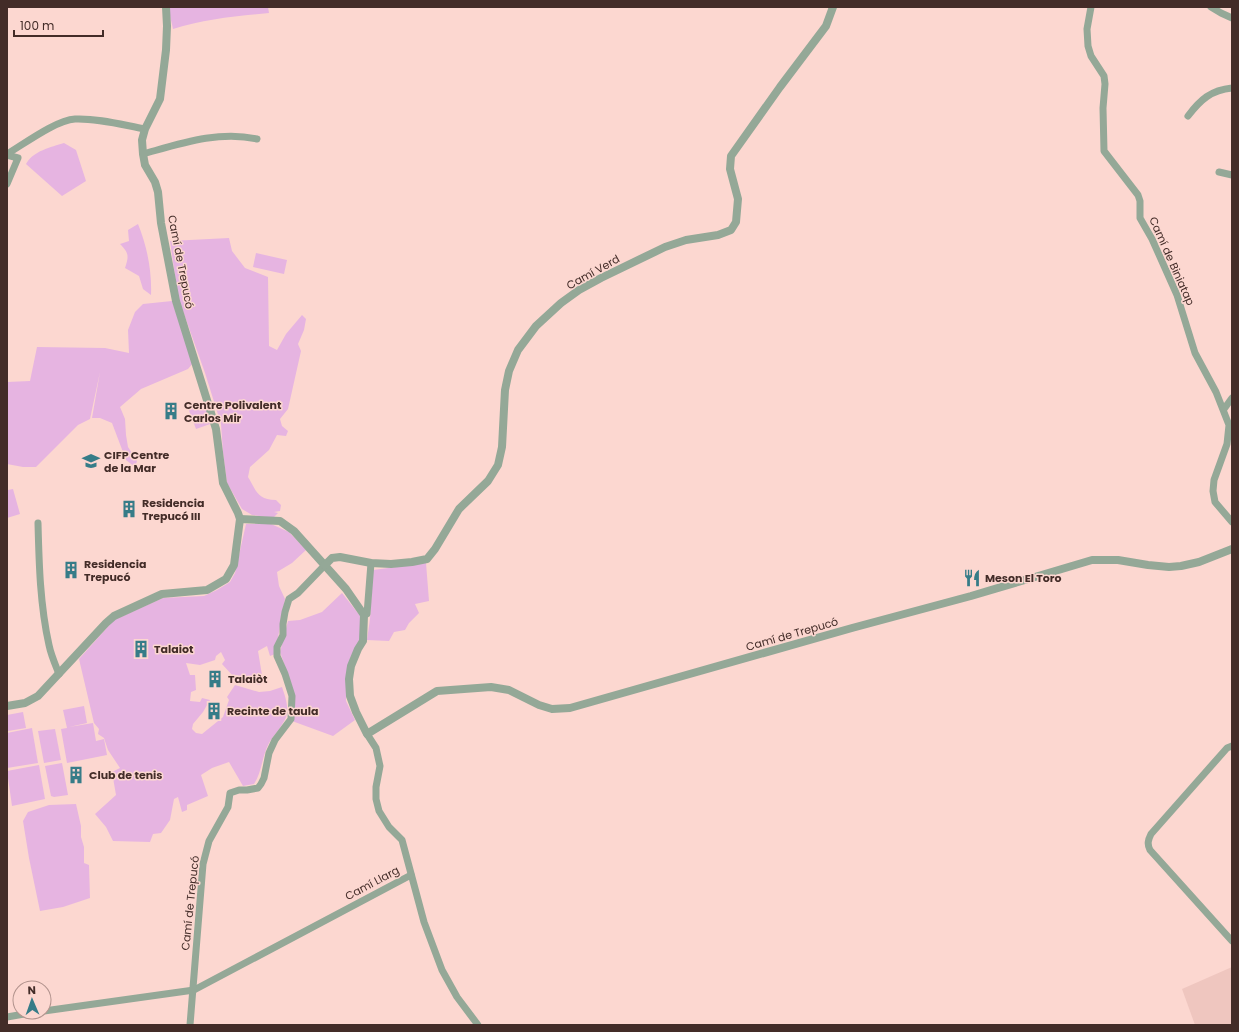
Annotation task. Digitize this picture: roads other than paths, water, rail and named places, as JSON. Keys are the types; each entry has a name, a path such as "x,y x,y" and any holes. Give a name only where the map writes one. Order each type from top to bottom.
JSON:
{"street":[{"name":"Camí de Trepucó","path":"166,7 168,26 160,99 145,129 142,140 143,154 146,165 155,182 158,192 161,223 176,301 216,429 222,483 240,519"},
{"name":"Camí Verd","path":"325,565 332,558 340,557 371,563 391,564 427,559 435,549 459,509 488,481 498,465 502,447 505,390 509,371 518,350 536,326 561,303 579,290 644,257 665,247 686,240 718,235 731,230 736,222 738,199 730,168 731,156 826,26 833,7"},
{"name":"Camí de Biniatap","path":"1091,7 1087,29 1088,46 1091,56 1104,76 1105,84 1103,108 1104,152 1138,195 1140,201 1140,218 1152,239 1177,295 1195,353 1224,409 1229,425 1226,444 1214,480 1213,491 1215,502 1232,522"},
{"path":"1211,7 1232,18"},
{"path":"1188,116 1202,99 1215,91 1232,88"},
{"path":"7,155 53,126 74,119 106,122 145,129"},
{"path":"143,154 194,140 222,136 257,139"},
{"path":"7,155 18,158 7,184"},
{"path":"1219,172 1232,175"},
{"path":"1224,409 1232,398"},
{"path":"7,706 25,703 38,696 114,616 162,594 207,590 226,579 234,565 240,519 280,522 294,531 346,589 364,615 367,614 371,563"},
{"path":"38,523 44,616 49,646 59,674"},
{"name":"Camí de Trepucó","path":"367,734 436,691 491,687 509,690 539,705 552,709 570,708 971,596 1092,560 1118,560 1169,568 1198,562 1228,552 1232,549"},
{"name":"Camí de Trepucó","path":"194,990 203,864 209,841 228,807 230,793 239,790 258,788 261,784 264,778 269,753 275,740 291,719 292,696 277,656 277,647 283,635 285,612 289,599 298,593 325,565"},
{"name":"Camí Llarg","path":"52,1010 91,1003 194,990 411,876 402,840 389,827 379,812 376,799 376,786 380,766 376,748 356,712 350,696 349,678 351,666 363,641 364,615"},
{"path":"1232,746 1227,748 1148,839 1150,850 1232,941"},
{"path":"411,876 424,922 442,970 457,997 478,1025"},
{"path":"190,1025 194,990"}],"place":[{"name":"Centre Polivalent Carlos Mir","path":"171,411"},
{"name":"CIFP Centre de la Mar","path":"91,461"},
{"name":"Residencia Trepucó III","path":"129,509"},
{"name":"Residencia Trepucó","path":"71,570"},
{"name":"Meson El Toro","path":"972,578"},
{"name":"Talaiot","path":"141,649"},
{"name":"Talaiòt","path":"215,679"},
{"name":"Recinte de taula","path":"214,711"},
{"name":"Club de tenis","path":"76,775"}]}
